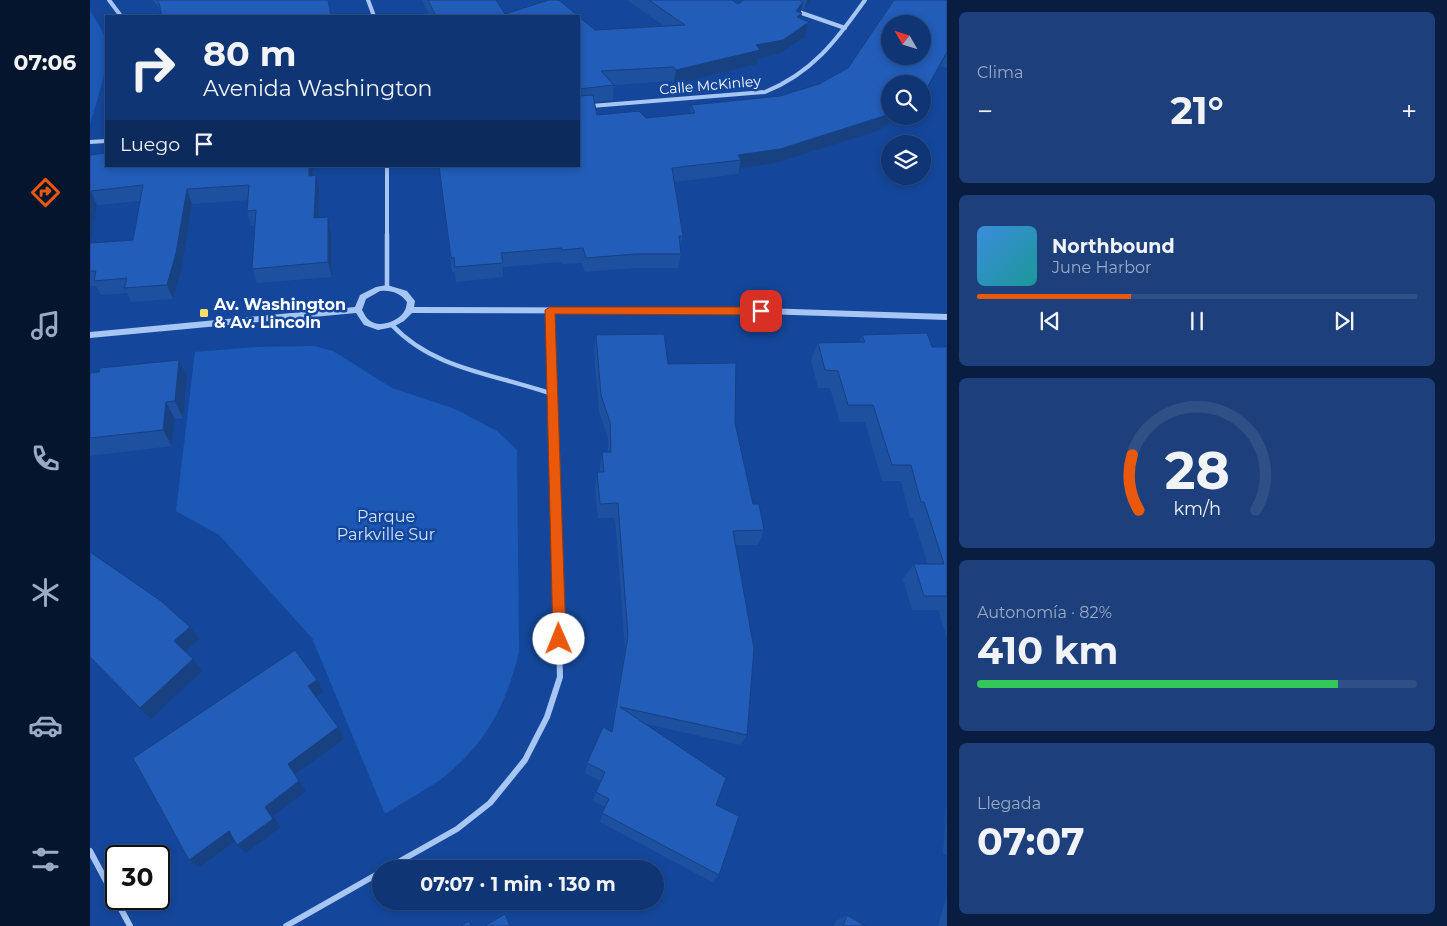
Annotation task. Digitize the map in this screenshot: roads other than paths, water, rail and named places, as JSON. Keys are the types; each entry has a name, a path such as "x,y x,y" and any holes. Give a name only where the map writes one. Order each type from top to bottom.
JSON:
{"street":[{"path":"108,0 120,15"},
{"path":"368,0 374,15"},
{"name":"Calle McKinley","path":"580,107 766,92 784,86 815,64 865,0"},
{"path":"794,11 845,28"},
{"path":"90,142 105,141"},
{"path":"387,167 387,288"},
{"path":"387,288 404,293 412,304 411,310 400,322 392,325 374,326 361,317 358,310 364,298 378,289 387,288"},
{"path":"90,335 358,310"},
{"path":"411,310 761,311 947,317"},
{"path":"402,860 457,829 490,803 525,760 547,717 560,677 550,310"},
{"path":"392,325 403,339 417,349 456,367 510,380 552,394"},
{"path":"90,851 130,926"},
{"path":"286,926 372,877"}],"place":[{"name":"Av. Washington & Av. Lincoln","path":"204,313"}],"park label":[{"name":"Parque Parkville Sur","path":"386,525"}]}
